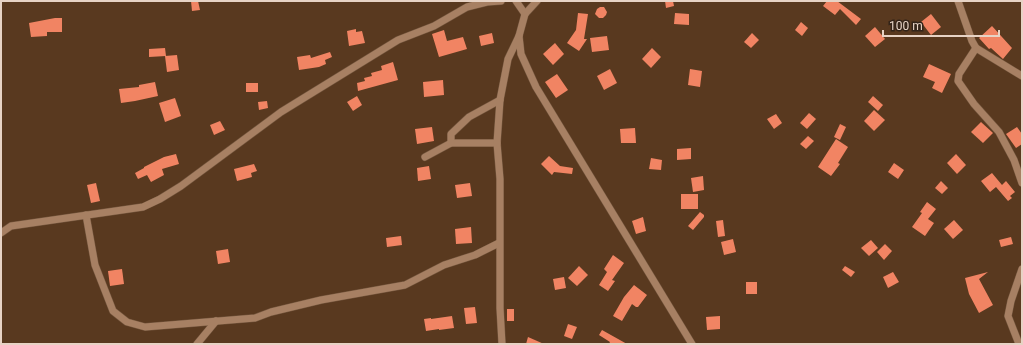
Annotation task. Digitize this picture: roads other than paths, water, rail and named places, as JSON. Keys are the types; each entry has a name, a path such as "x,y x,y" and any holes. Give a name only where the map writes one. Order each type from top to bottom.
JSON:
{"street":[{"path":"1,232 11,226 143,207 160,199 180,186 281,112 398,40 434,26 467,7 486,2 501,1"},
{"path":"516,1 525,14"},
{"path":"502,344 499,243 500,180 497,143 500,100 508,59 519,36 525,14 537,1"},
{"path":"958,1 972,41 976,48 1022,76"},
{"path":"519,36 521,54 536,87 692,344"},
{"path":"976,48 959,74 958,81 974,104 999,132 1014,160 1022,183"},
{"path":"451,143 451,134 469,117 500,100"},
{"path":"425,157 451,143 497,143"},
{"path":"86,215 95,264 113,311 126,322 145,327 255,318 271,312 321,300 405,285 444,264 475,255 499,243"},
{"path":"1019,344 1008,316 1011,301 1022,269"},
{"path":"197,344 216,321"}]}
